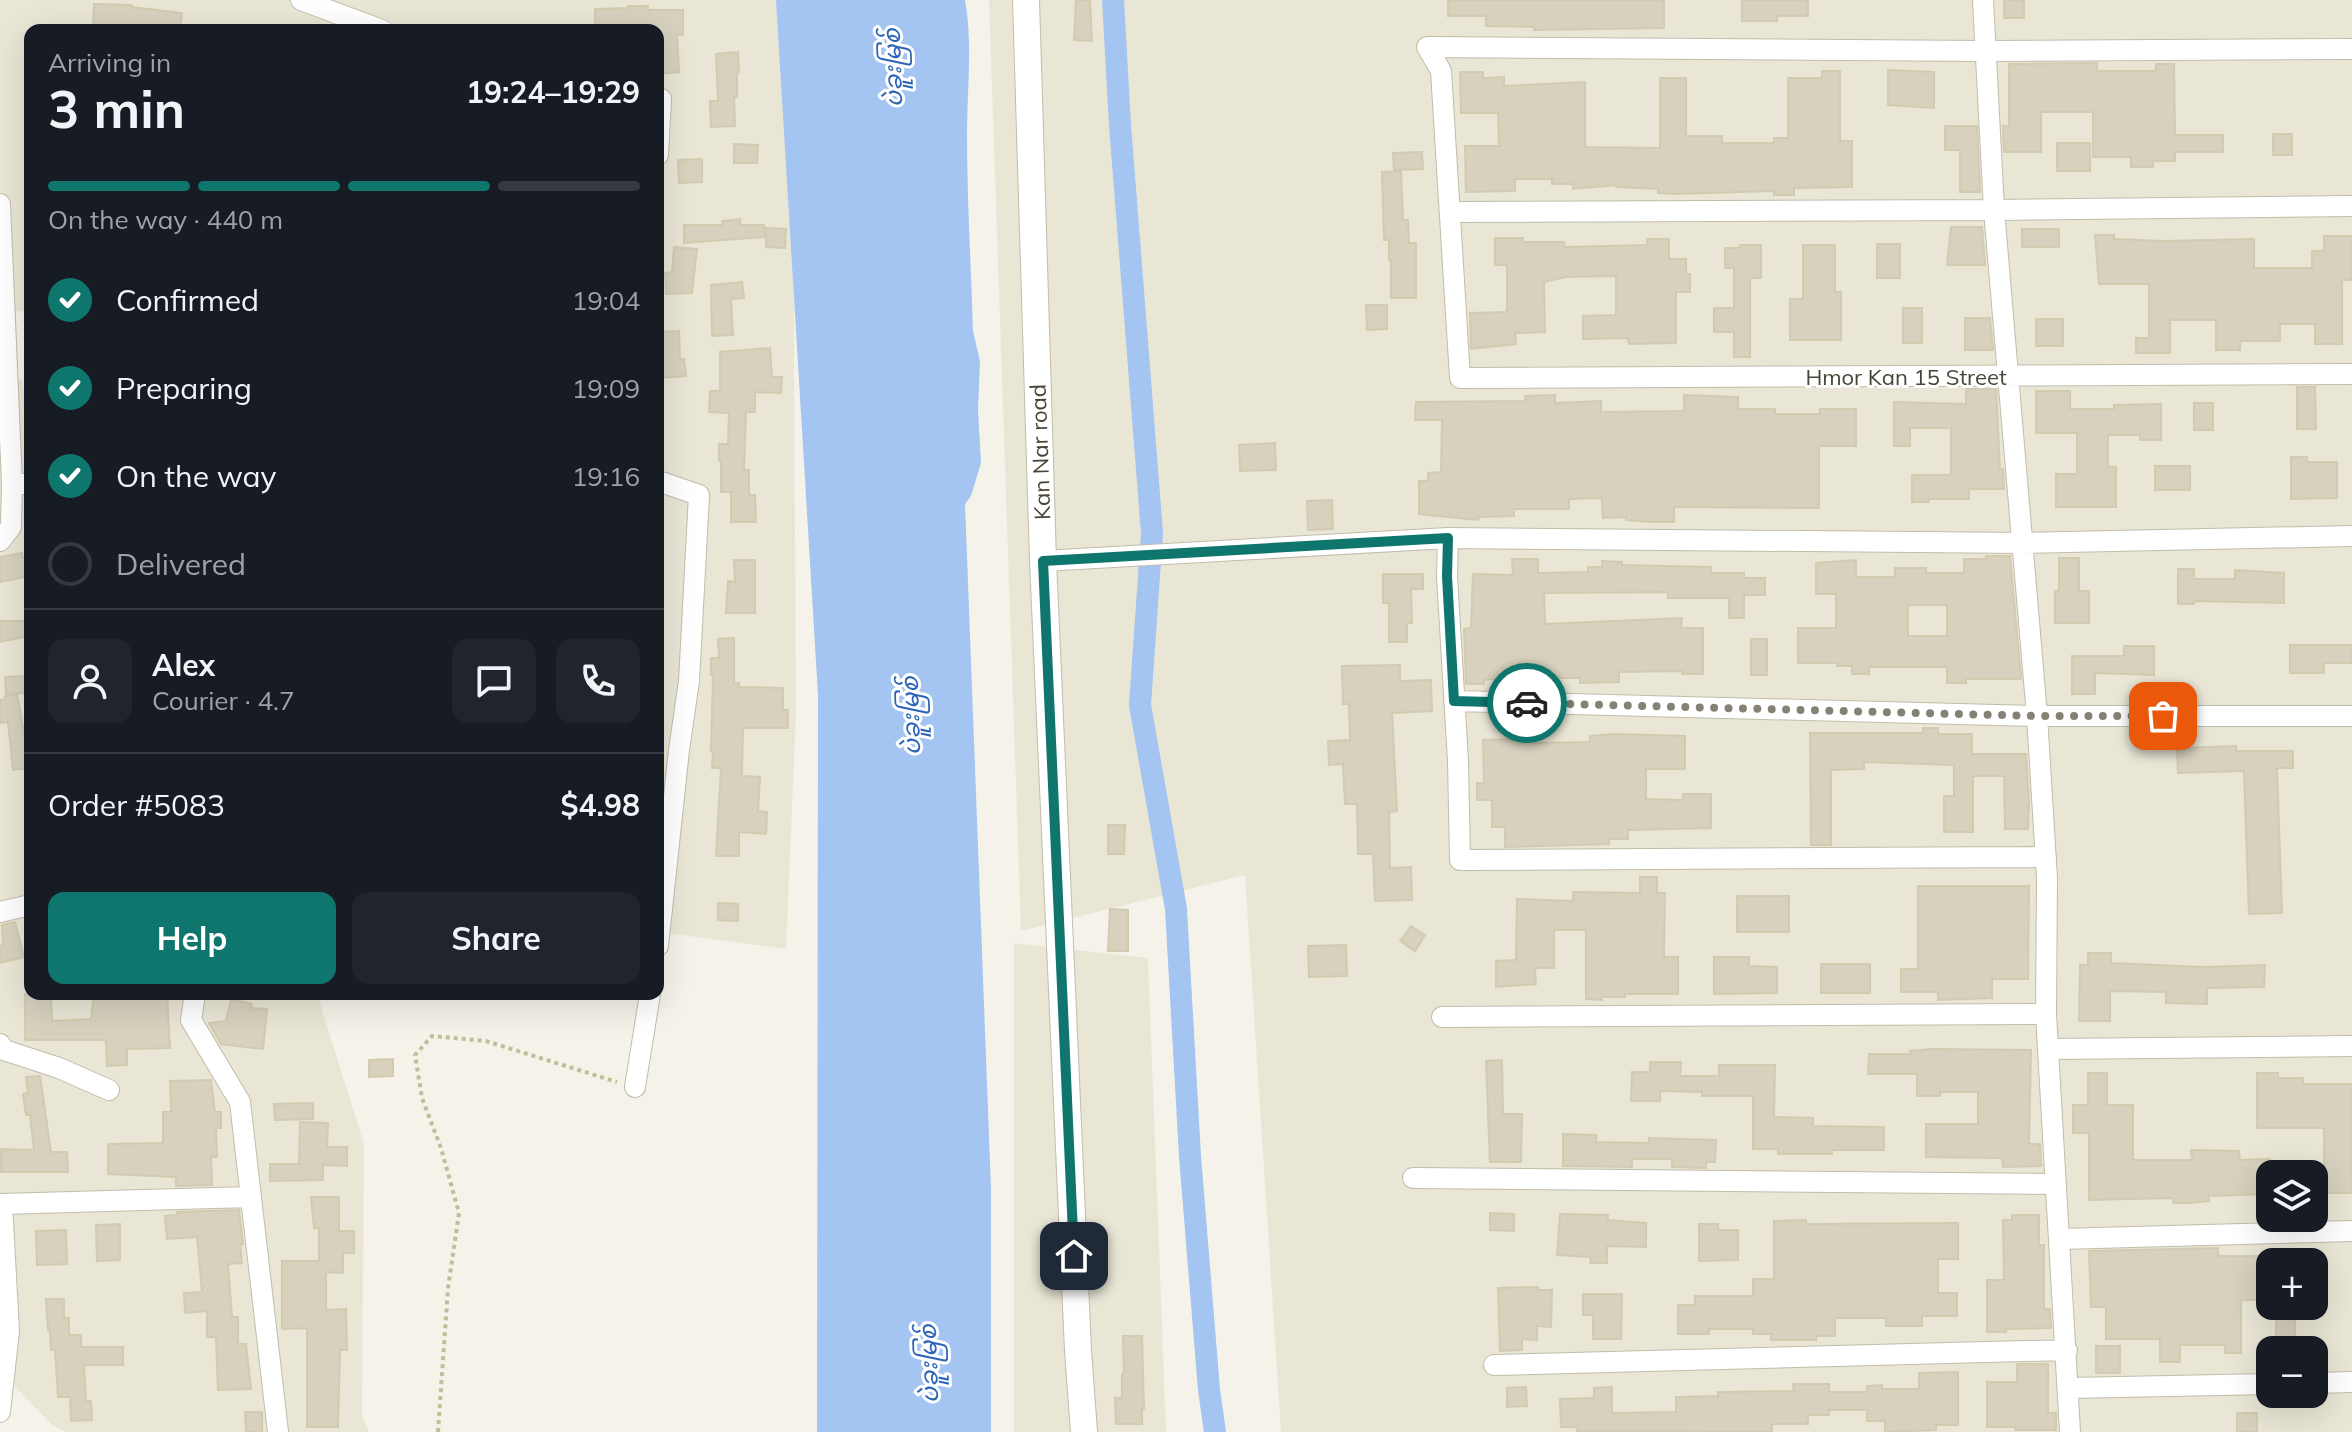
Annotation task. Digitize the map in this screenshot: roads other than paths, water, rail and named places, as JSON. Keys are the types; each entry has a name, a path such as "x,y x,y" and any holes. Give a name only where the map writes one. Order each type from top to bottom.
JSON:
{"street":[{"path":"301,0 366,24"},
{"name":"Kan Nar road","path":"1026,0 1043,561 1077,1335 1084,1432"},
{"path":"1983,0 1994,210 2024,543 2046,857 2046,1014 2070,1432"},
{"path":"2352,49 1985,51 1427,47 1441,71 1450,212 2352,206"},
{"path":"0,204 21,484 11,527 0,541"},
{"name":"Hmor Kan 15 Street","path":"1450,212 1460,378 2352,374"},
{"path":"664,483 699,495 689,681 664,890"},
{"path":"1043,561 1448,538 2024,543 2352,536"},
{"path":"1448,538 1447,576 1460,860 2046,857"},
{"path":"1454,701 2037,716 2352,716"},
{"path":"0,912 24,906"},
{"path":"194,1000 191,1020 240,1102 278,1432"},
{"path":"635,1087 649,1000"},
{"path":"1442,1017 2046,1014"},
{"path":"0,1044 4,1050 59,1068 109,1090"},
{"path":"2048,1049 2352,1046"},
{"path":"1413,1178 2056,1184"},
{"path":"0,1412 9,1331 1,1204 251,1197"},
{"path":"2060,1239 2352,1231"},
{"path":"1494,1365 2067,1350"},
{"path":"2328,1383 2352,1382"},
{"path":"2069,1388 2256,1384"}],"water":[{"name":"ပဲခူးမြစ်","path":"776,0 965,0 969,50 968,208 973,331 980,361 978,410 981,463 971,496 965,504 991,1189 991,1432 817,1432 818,695"}],"waterway":[{"path":"1113,0 1152,533 1140,705 1176,909 1190,1156 1215,1432"}]}
